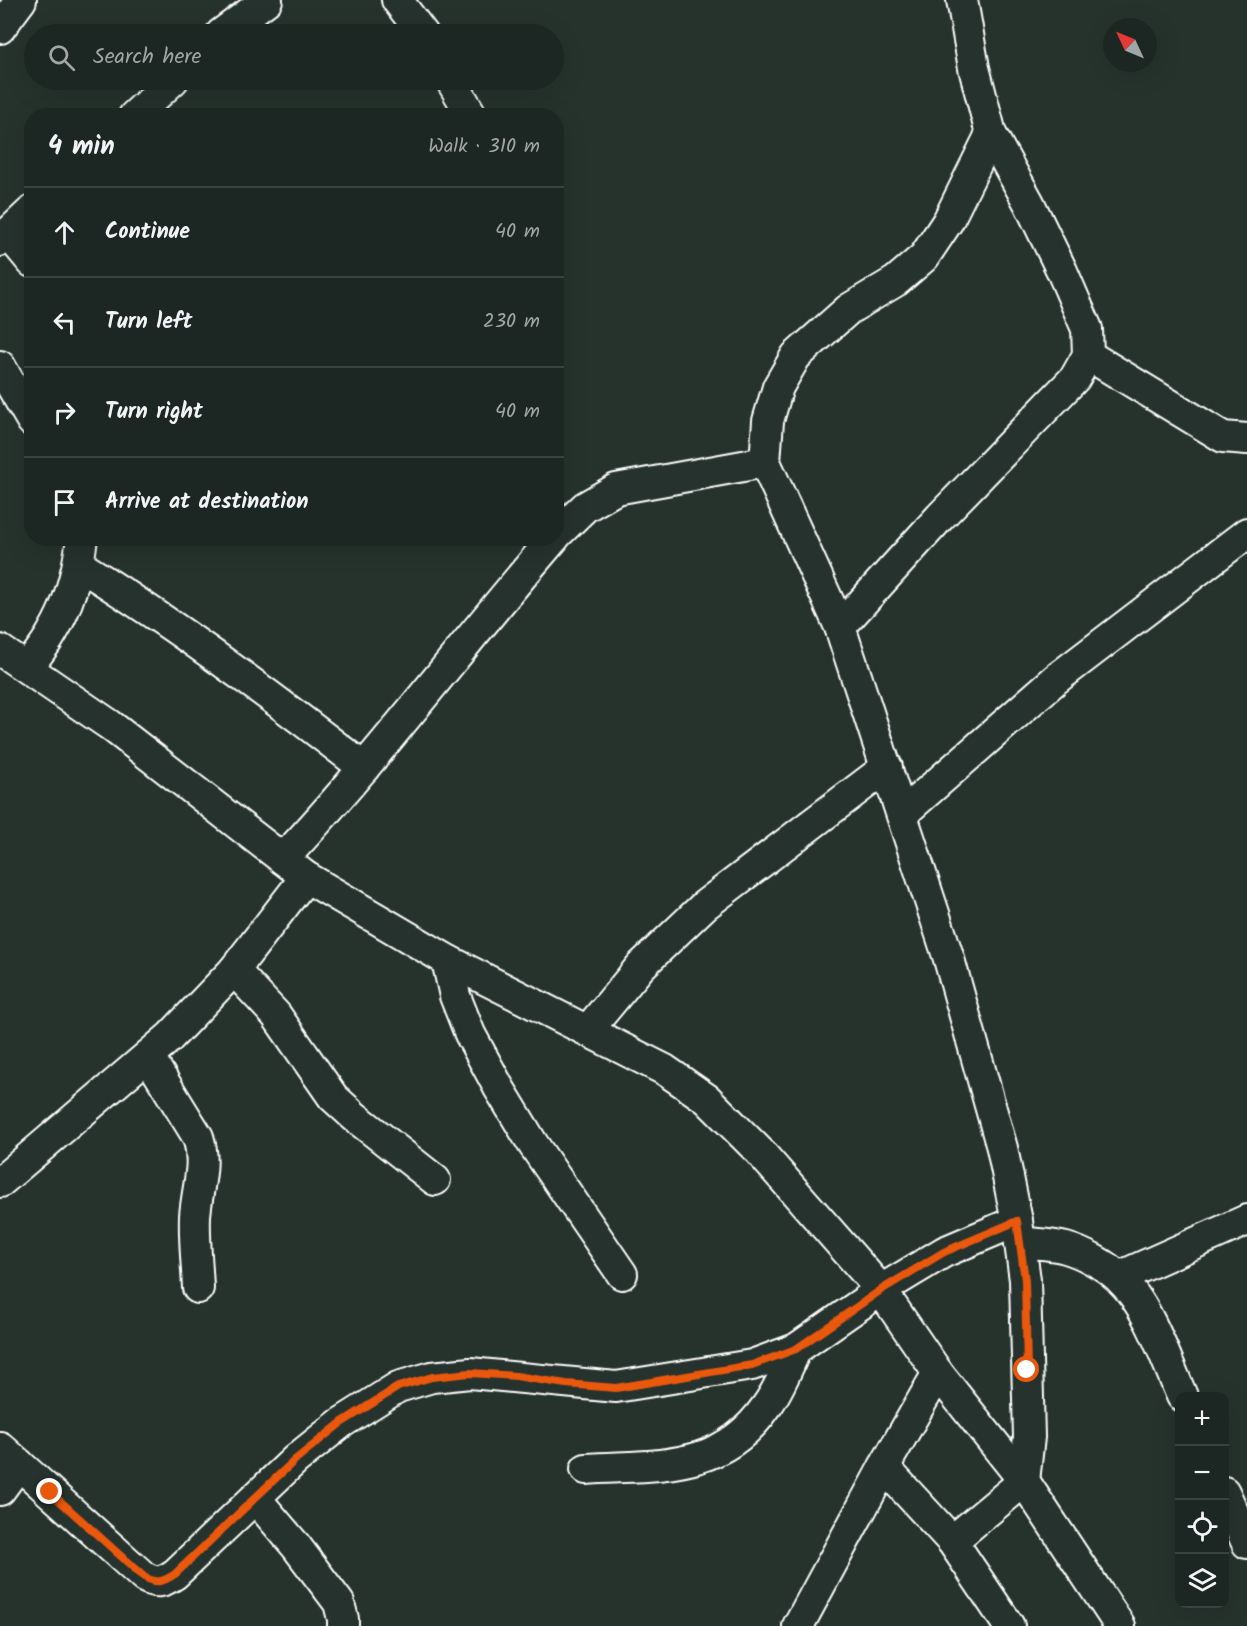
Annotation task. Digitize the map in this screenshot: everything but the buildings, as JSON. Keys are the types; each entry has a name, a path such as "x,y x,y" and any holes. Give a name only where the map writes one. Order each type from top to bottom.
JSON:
{"street":[{"path":"0,28 21,0"},
{"path":"235,24 267,0"},
{"path":"397,0 415,24"},
{"path":"840,627 940,517 1075,378 1088,355 1087,329 1062,271 1029,203 991,134 974,68 962,0"},
{"path":"143,108 162,90"},
{"path":"457,90 467,108"},
{"path":"952,1541 1024,1481 1028,1426 1025,1280 1018,1231 1002,1148 955,981 887,767 840,627 765,462 768,421 778,387 796,356 849,309 897,281 924,257 948,221 991,134"},
{"path":"24,218 4,237 24,255"},
{"path":"1088,355 1223,437 1247,439"},
{"path":"0,366 24,407"},
{"path":"564,528 585,507 616,489 765,462"},
{"path":"902,814 1056,679 1247,533"},
{"path":"0,1182 170,1037 234,970 294,868 364,768 547,546"},
{"path":"27,668 52,633 80,552 155,615 275,699 364,768"},
{"path":"0,650 110,725 294,868 447,960 665,1070 707,1099 760,1152 881,1290 938,1373 1024,1481 1120,1626"},
{"path":"588,1030 641,966 705,905 887,767"},
{"path":"447,960 455,996 470,1034 499,1088 533,1144 622,1274"},
{"path":"234,970 276,1015 333,1096 355,1117 435,1180"},
{"path":"148,1056 198,1137 202,1151 203,1166 195,1220 198,1288"},
{"path":"1119,1277 1247,1220"},
{"path":"0,1490 9,1455 144,1577 154,1582 164,1582 256,1499 296,1459 341,1423 398,1387 432,1377 470,1373 616,1388 752,1365 796,1349 881,1290 944,1252 1018,1231 1066,1248 1096,1262 1119,1277 1139,1303 1180,1392"},
{"path":"586,1469 687,1462 718,1452 741,1437 767,1407 796,1349"},
{"path":"798,1626 938,1373"},
{"path":"884,1467 952,1541 1008,1626"},
{"path":"256,1499 296,1546 339,1603 343,1626"},
{"path":"1228,1500 1247,1543"}],"route":[{"path":"50,1492 144,1577 154,1582 164,1582 256,1499 296,1459 341,1423 398,1387 432,1377 470,1373 616,1388 752,1365 796,1349 881,1290 944,1252 1017,1221 1025,1280 1027,1370"}]}
